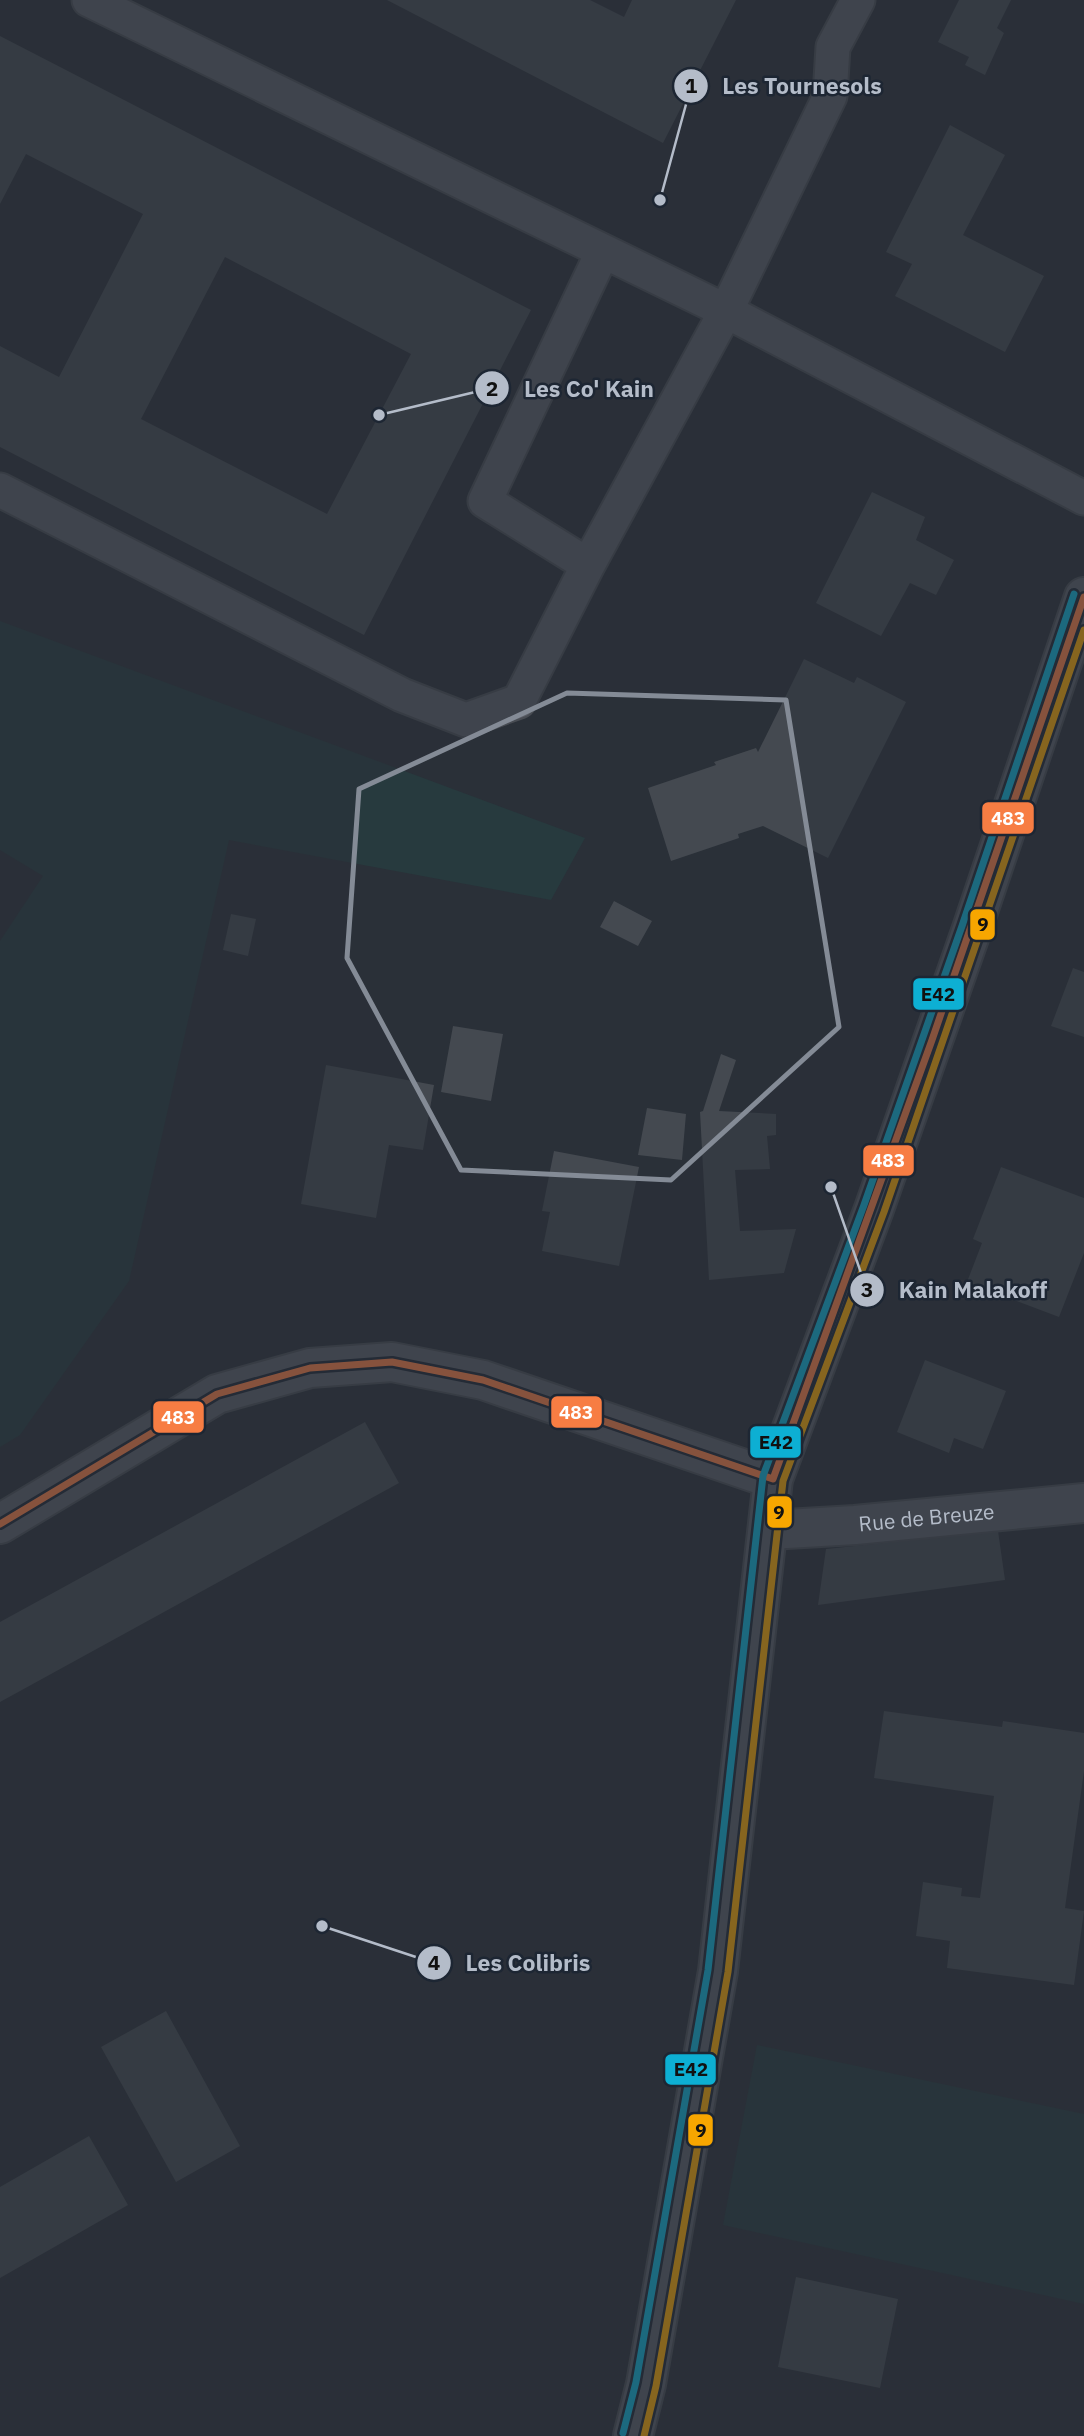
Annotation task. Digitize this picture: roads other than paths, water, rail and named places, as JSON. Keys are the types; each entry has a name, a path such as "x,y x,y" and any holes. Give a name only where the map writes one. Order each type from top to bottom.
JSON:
{"street":[{"path":"633,2436 646,2384 718,1971 773,1479 874,1209 1084,597"},
{"path":"0,1524 217,1394 310,1368 392,1362 483,1380 773,1479"},
{"name":"Rue de Breuze","path":"769,1530 855,1525 1084,1503"}],"lane":[{"path":"89,0 726,312 1084,498"},
{"path":"0,490 402,695 466,720 519,701 588,565 726,312 830,96 833,47 858,0"},
{"path":"588,565 485,501 603,251"}],"place":[{"name":"Les Tournesols","path":"660,200"},
{"name":"Les Co' Kain","path":"379,415"},
{"name":"Kain Malakoff","path":"831,1187"},
{"name":"Les Colibris","path":"322,1926"}]}
